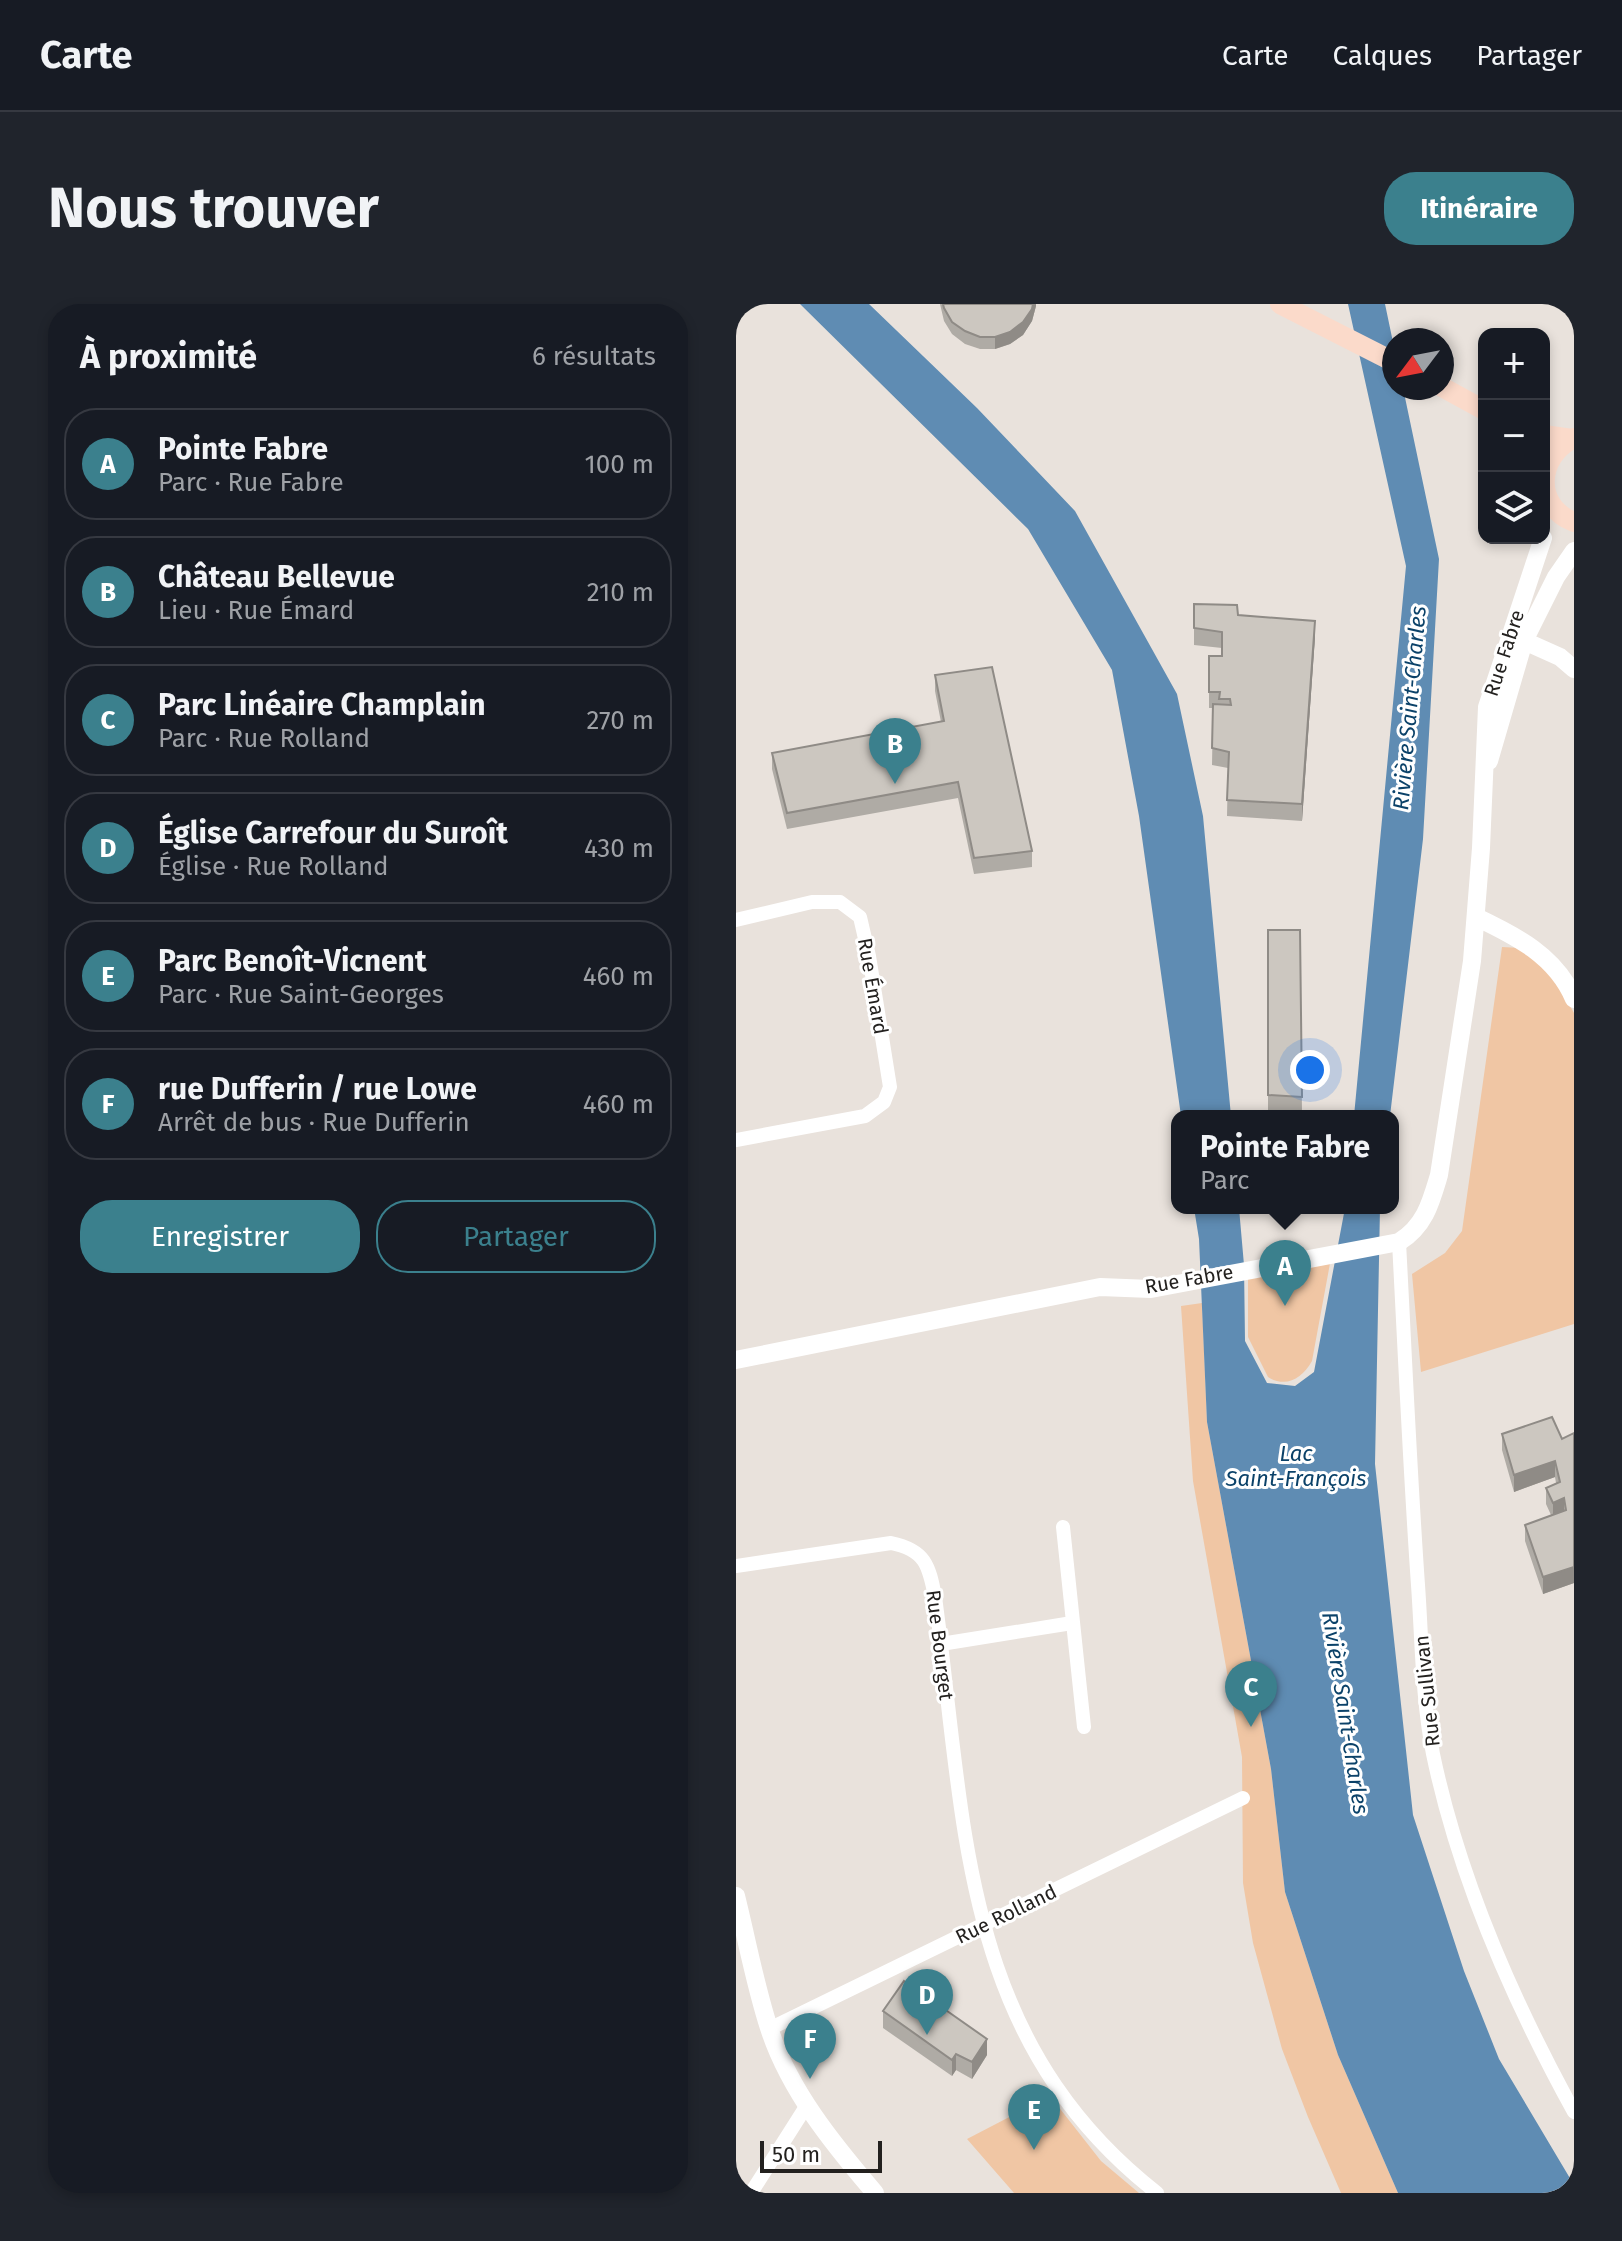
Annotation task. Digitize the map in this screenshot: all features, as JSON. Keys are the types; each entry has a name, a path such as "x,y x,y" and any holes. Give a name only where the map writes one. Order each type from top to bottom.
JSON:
{"main road":[{"path":"1280,304 1382,356"},
{"path":"1454,394 1478,407"},
{"path":"1550,436 1573,438"},
{"path":"1545,472 1554,453 1573,438"},
{"path":"1550,502 1556,511 1574,522"}],"street":[{"name":"Rue Fabre","path":"736,1360 1100,1287 1151,1289 1399,1242 1420,1225 1439,1175 1472,961 1485,771 1500,727 1516,638 1542,544"},
{"name":"Rue Fabre","path":"1516,638 1574,551"},
{"path":"1516,638 1560,657 1574,669"},
{"name":"Rue Émard","path":"736,920 812,902 840,902 860,917 890,1087 884,1102 865,1116 736,1140"},
{"path":"1476,917 1543,954 1568,984 1574,999"},
{"name":"Rue Sullivan","path":"1399,1242 1415,1536 1433,1751 1451,1826 1477,1902 1541,2053 1574,2112"},
{"path":"1063,1527 1084,1727"},
{"name":"Rue Bourget","path":"736,1566 891,1543 908,1546 921,1555 930,1571 972,1881 983,1925 1012,2007 1044,2071 1091,2134 1157,2193"},
{"path":"941,1644 1072,1623"},
{"name":"Rue Rolland","path":"769,2029 1243,1798"},
{"path":"736,1896 769,2029 807,2105 839,2152 875,2193"},
{"path":"751,2193 807,2105"}],"shaded area":[{"path":"1502,947 1520,948 1550,970 1574,1013 1574,1324 1421,1372 1412,1274 1445,1253 1462,1231"},
{"path":"1331,1258 1312,1361 1293,1380 1281,1382 1268,1377 1248,1337 1248,1275"},
{"path":"1202,1303 1207,1422 1271,1769 1285,1892 1338,2055 1398,2193 1341,2193 1282,2049 1253,1943 1243,1883 1242,1757 1193,1481 1181,1306"},
{"path":"1050,2096 1101,2161 1139,2193 1014,2193 967,2139"}],"water":[{"path":"800,304 869,304 977,408 1075,511 1177,694 1203,816 1230,1110 1180,1110 1139,816 1112,670 1028,529"},
{"name":"Rivière Saint-Charles","path":"1348,304 1385,304 1390,328 1382,328 1382,400 1406,400 1439,559 1423,839 1391,1110 1355,1110 1406,566"},
{"name":"Lac Saint-François","path":"1195,1214 1240,1214 1245,1341 1267,1383 1295,1386 1314,1372 1344,1214 1380,1214 1375,1464 1413,1815 1464,1971 1499,2059 1574,2185 1574,2193 1398,2193 1338,2055 1285,1892 1271,1769 1207,1422 1199,1239"}],"building":[{"path":"943,304 1033,304 1023,322 1010,332 995,337 980,337 952,322"},
{"path":"1194,604 1237,605 1238,615 1315,621 1302,804 1227,800 1229,752 1212,748 1213,704 1231,705 1230,699 1219,699 1220,692 1209,692 1209,656 1222,656 1222,632 1194,628"},
{"path":"992,667 1032,851 974,858 958,782 787,813 772,753 944,721 935,675"},
{"path":"1268,930 1300,930 1302,1097 1268,1095"},
{"path":"1552,1417 1562,1439 1574,1433 1574,1567 1543,1577 1525,1525 1566,1510 1564,1498 1553,1503 1546,1488 1560,1482 1555,1461 1514,1475 1502,1434"},
{"path":"904,1981 923,1995 926,1990 932,1994 930,1999 987,2039 972,2062 956,2054 952,2060 883,2011"}],"place":[{"name":"Château Bellevue","path":"895,784"},
{"name":"Pointe Fabre","path":"1285,1306"},
{"name":"Parc Linéaire Champlain","path":"1251,1727"},
{"name":"Église Carrefour du Suroît","path":"927,2035"},
{"name":"rue Dufferin / rue Lowe","path":"810,2079"},
{"name":"Parc Benoît-Vicnent","path":"1034,2150"}]}
